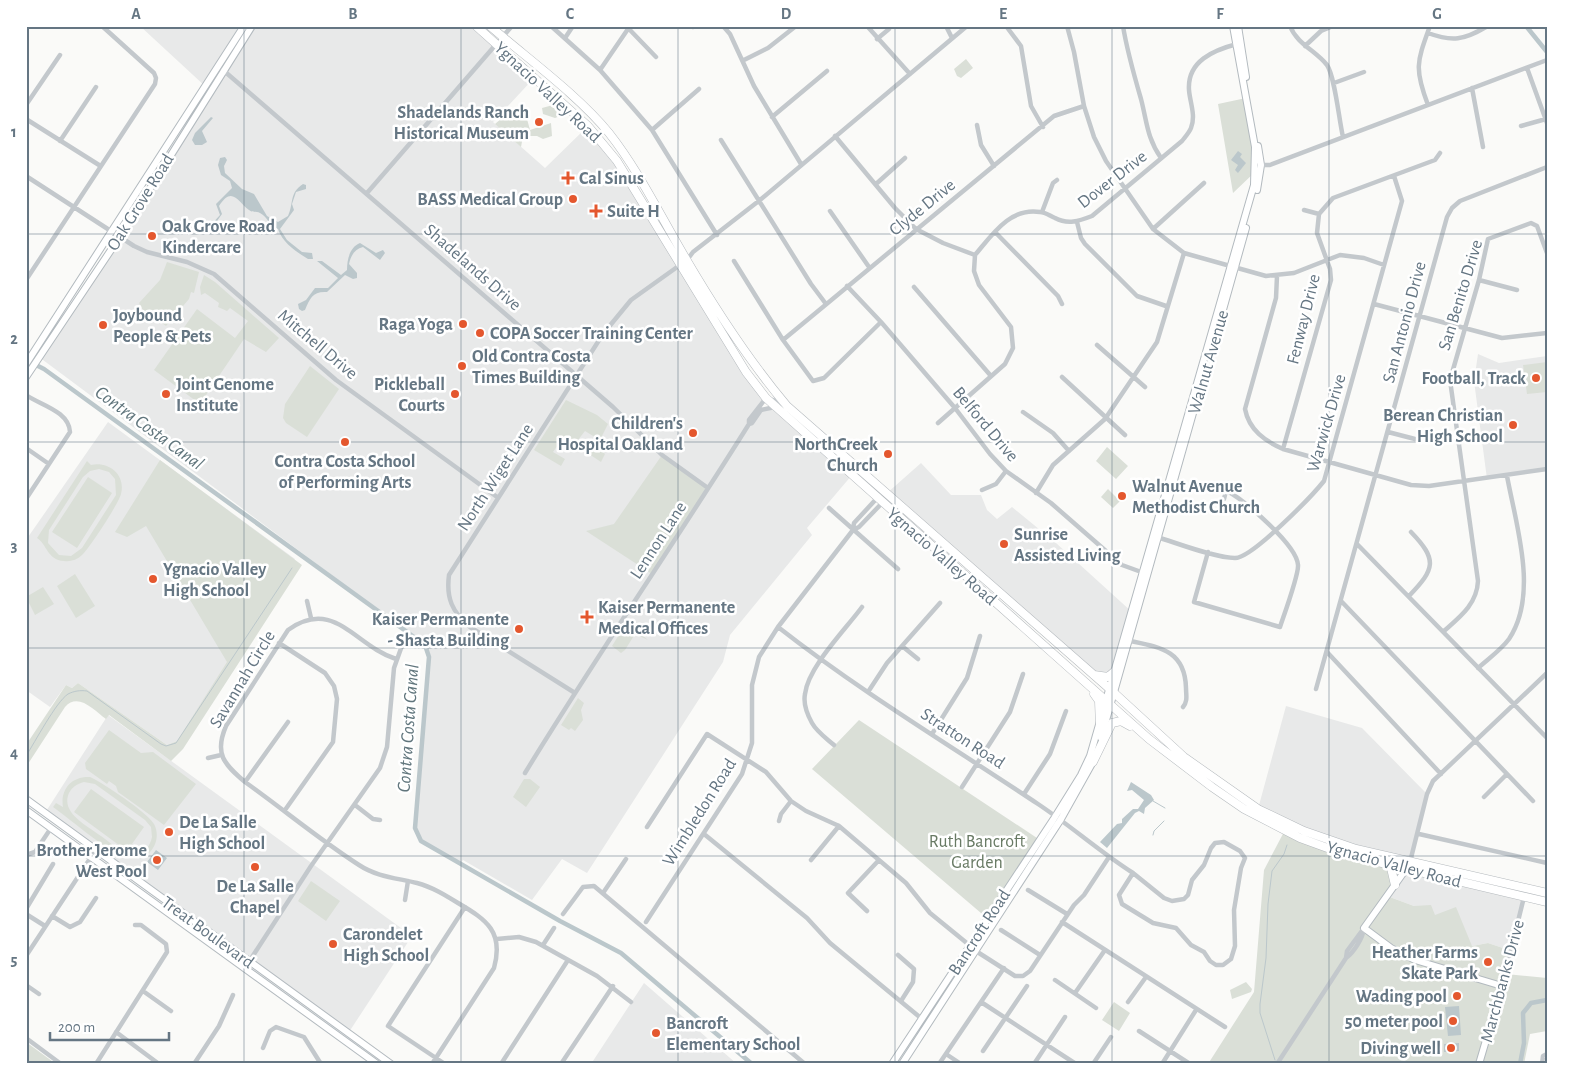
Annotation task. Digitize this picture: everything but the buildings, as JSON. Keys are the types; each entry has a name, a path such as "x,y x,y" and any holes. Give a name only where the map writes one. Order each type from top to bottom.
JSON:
{"highway":[{"name":"Ygnacio Valley Road","path":"476,26 588,126 603,143 763,378 787,406 1094,675 1184,757 1258,809 1304,832 1408,866 1547,902"},
{"name":"Ygnacio Valley Road","path":"490,26 581,105 608,132 650,196 684,263 746,372 766,398 1149,739 1244,809 1302,838 1344,854 1386,864 1408,866 1547,893"},
{"path":"1094,675 1108,677 1118,674"},
{"path":"1080,677 1099,701 1100,727"},
{"path":"1093,762 1112,723 1126,723 1149,739"},
{"path":"1302,838 1308,838 1324,844 1328,840"},
{"path":"1386,864 1391,868 1395,885"}],"main road":[{"name":"Oak Grove Road","path":"26,377 119,238 222,69 244,26"},
{"name":"Oak Grove Road","path":"26,364 111,232 252,26"},
{"name":"Walnut Avenue","path":"1113,692 1259,165 1238,44 1233,26"},
{"name":"Walnut Avenue","path":"1238,26 1238,44"},
{"path":"40,355 39,352 48,338 47,332"},
{"path":"1118,674 1125,703"},
{"name":"Bancroft Road","path":"1058,817 1082,775 1113,692"},
{"name":"Bancroft Road","path":"902,1064 1093,762 1109,704"},
{"name":"Treat Boulevard","path":"26,800 95,850 377,1064"},
{"name":"Treat Boulevard","path":"26,810 391,1064"},
{"path":"1408,866 1364,928 1392,948 1415,960 1502,986"},
{"name":"Bancroft Road","path":"892,1064 974,948"},
{"name":"Marchbanks Drive","path":"1479,1064 1502,986"}],"street":[{"path":"26,280 155,84 156,78 102,26"},
{"path":"367,193 512,26"},
{"path":"551,26 600,70 652,130 717,235"},
{"path":"566,38 573,26"},
{"path":"723,26 730,34 744,60 754,86 801,164"},
{"path":"786,26 790,31"},
{"path":"744,60 768,48 796,26"},
{"path":"867,26 910,74"},
{"path":"946,26 952,38"},
{"name":"North Wiget Lane","path":"574,693 470,627 456,615 449,601 449,575 576,375 624,306 684,263 693,252 760,200 967,26"},
{"path":"1006,26 1021,46 1031,106 1043,127"},
{"path":"1066,26 1072,44 1084,106 1094,137 1124,190 1153,229 1184,253 1266,276 1294,273 1327,259 1349,255 1384,265"},
{"path":"1123,26 1129,59 1151,143 1161,158"},
{"path":"1290,26 1305,46 1318,55 1328,67 1334,83 1335,102 1343,137"},
{"path":"1305,46 1321,31 1334,26"},
{"path":"1428,105 1417,70 1418,60 1430,26"},
{"path":"1428,33 1446,40 1461,38 1486,27"},
{"path":"600,70 629,28 656,57"},
{"path":"878,39 890,29"},
{"name":"Dover Drive","path":"974,255 1008,219 1022,212 1042,212 1062,222 1077,222 1092,216 1182,141 1191,128 1193,110 1189,89 1192,71 1200,60 1238,44"},
{"path":"26,105 60,55"},
{"path":"1259,165 1270,165 1547,60"},
{"path":"1521,126 1546,120 1526,68"},
{"name":"Shadelands Drive","path":"222,69 576,375 643,435 662,455 708,488"},
{"path":"772,117 827,72"},
{"path":"1334,83 1364,72"},
{"path":"60,141 96,87"},
{"path":"1472,88 1483,147"},
{"path":"652,130 699,89"},
{"name":"Clyde Drive","path":"783,340 1054,116 1084,106"},
{"path":"26,119 100,165"},
{"path":"977,124 981,145 994,166"},
{"path":"835,136 916,229 943,243 974,255 974,271 979,285 1011,327 1013,348 1006,364 938,423"},
{"path":"721,140 811,284 826,304"},
{"path":"1304,210 1319,214 1333,198 1435,160 1440,154"},
{"path":"876,184 905,158"},
{"name":"San Antonio Drive","path":"1316,690 1342,602 1447,217 1452,208 1475,194 1547,167"},
{"name":"Mitchell Drive","path":"26,176 119,238 147,252 187,262 214,274 336,380 497,497"},
{"name":"Warwick Drive","path":"1156,536 1230,558 1244,556 1311,498 1324,481 1402,201 1394,176"},
{"path":"1042,212 1053,183 1057,180"},
{"path":"1153,229 1204,183"},
{"path":"830,211 869,267"},
{"name":"Fenway Drive","path":"1283,449 1331,280 1327,259 1320,246 1317,233 1319,214"},
{"path":"1077,222 1081,238 1085,244 1128,290 1144,300 1166,306"},
{"name":"San Benito Drive","path":"1444,631 1462,615 1477,596 1478,582 1450,380 1463,329 1479,280 1488,239 1531,223 1537,226 1547,252"},
{"path":"995,232 1058,296 1062,304"},
{"path":"1036,493 1053,465 1106,419 1156,342 1184,253"},
{"path":"734,261 783,340 813,381"},
{"path":"1277,276 1276,298 1245,409 1248,421 1254,431 1266,441 1283,449 1411,485 1429,486 1547,469"},
{"path":"1479,280 1517,290"},
{"name":"Belford Drive","path":"847,286 881,322 955,408 990,454 1006,471 1036,493 1122,565 1145,574"},
{"path":"914,287 991,376"},
{"path":"1374,304 1502,338 1547,333"},
{"path":"813,381 824,378 881,322"},
{"path":"1097,345 1145,387"},
{"path":"1062,377 1125,435"},
{"path":"811,387 813,381"},
{"path":"26,396 44,403 64,419 69,427 68,436 26,499"},
{"path":"766,398 787,406"},
{"name":"Lennon Lane","path":"525,773 574,693 749,424 749,420 766,398"},
{"name":"Lennon Lane","path":"749,424 752,423 761,410 775,406"},
{"path":"1023,412 1052,433 1069,451"},
{"path":"1388,432 1415,439"},
{"path":"26,448 49,464"},
{"path":"982,490 996,484 1006,471"},
{"path":"1478,668 1508,641 1514,630 1523,598 1525,578 1507,476"},
{"path":"1224,500 1228,483"},
{"path":"1208,552 1194,602 1280,627 1298,565 1295,554 1275,530 1247,504 1227,491"},
{"name":"Wimbledon Road","path":"853,530 854,523 869,505 886,494"},
{"name":"Wimbledon Road","path":"646,922 742,774 748,760 752,743 752,685 755,670 764,646 853,530 859,527 875,511 879,500 886,494"},
{"path":"869,505 874,506 875,511"},
{"path":"829,508 898,570"},
{"path":"1409,596 1428,577 1431,564 1426,547 1411,532"},
{"path":"1357,544 1547,738"},
{"path":"307,601 311,618 324,618 337,622 381,654 396,659"},
{"path":"1342,602 1533,801"},
{"path":"868,692 887,663 940,603"},
{"path":"834,745 813,724 805,706 804,694 808,682 821,661 862,607"},
{"name":"Savannah Circle","path":"311,618 300,622 288,630 279,643 226,726 221,737 221,755 228,767 245,782 368,871 408,881 439,892 484,919 497,939"},
{"name":"Stratton Road","path":"778,627 821,661 1058,817 1109,857 1133,873 1164,898 1179,900 1188,895 1192,880 1201,870 1215,844 1227,842 1242,852 1244,858 1234,910 1235,946 1229,962 1220,965 1213,963 1204,952 1191,945 1176,928 1152,923 1122,904 1119,893 1133,873"},
{"path":"932,734 967,678 980,636"},
{"path":"247,965 328,843 373,781 384,756 396,659 404,640"},
{"path":"1127,640 1165,650 1178,660 1186,674 1187,701 1184,706"},
{"path":"279,643 325,673 334,686 337,699 333,742 285,810"},
{"path":"902,646 918,659"},
{"path":"1327,652 1441,774"},
{"path":"1408,866 1419,834 1429,789 1441,774 1547,673"},
{"path":"962,787 1010,712 1023,674"},
{"path":"1024,794 1050,754 1066,711"},
{"path":"245,782 288,722"},
{"path":"647,827 707,734 766,772 791,801 806,811 839,826 906,883 930,913 974,948 1015,976 1023,976 1030,971 1062,922 1084,895 1109,857"},
{"path":"208,758 221,755"},
{"path":"1484,797 1507,774"},
{"path":"778,821 791,801"},
{"path":"355,805 373,819 380,820"},
{"path":"811,860 839,826"},
{"path":"26,855 36,852 50,828"},
{"path":"704,834 806,918 830,943 922,1019"},
{"path":"1419,834 1547,863"},
{"path":"26,956 95,850"},
{"path":"603,893 626,859"},
{"path":"867,910 848,893 880,860"},
{"path":"26,909 53,864"},
{"path":"404,900 408,881"},
{"path":"563,914 584,886 594,886 805,1064"},
{"path":"1028,890 1068,914"},
{"name":"Marchbanks Drive","path":"1502,986 1524,897"},
{"path":"52,916 70,927 77,924 96,898"},
{"path":"445,1064 388,1026 465,907"},
{"path":"26,914 45,926"},
{"path":"1062,922 1226,1028"},
{"path":"96,1064 168,948 140,925 135,925"},
{"path":"543,945 554,928"},
{"path":"1277,1064 1346,958 1347,951 1364,928"},
{"path":"1001,930 1040,955"},
{"path":"432,1064 490,976 497,958 497,939 519,937 543,945 613,986 632,1002"},
{"path":"1074,993 1105,950"},
{"path":"898,955 914,969 914,976 901,1001"},
{"path":"501,1064 568,960"},
{"path":"939,1064 1004,968"},
{"path":"1128,1002 1146,977"},
{"path":"1055,980 1096,1008"},
{"path":"26,985 39,994"},
{"path":"561,1064 613,986"},
{"path":"983,1051 1027,986"},
{"path":"143,991 171,1010"},
{"path":"194,1064 219,1026 233,996"},
{"path":"981,1002 1076,1064"},
{"path":"1162,1064 1196,1010"},
{"path":"1034,1064 1065,1017"},
{"path":"263,1048 264,1040 272,1027 301,1035 321,1064"},
{"path":"1139,1031 1190,1064"},
{"path":"116,1032 159,1064"},
{"path":"1093,1064 1111,1037"},
{"path":"26,1038 61,1064"},
{"path":"946,1054 961,1064"},
{"path":"1542,1064 1543,1056 1547,1054"}],"shaded area":[{"path":"140,26 244,26 206,87"},
{"path":"252,26 476,26 534,78 493,122 545,168 588,126 603,143 766,398 749,420 761,410 775,407 852,475 807,528 812,535 730,635 723,662 587,873 562,859 532,900 463,860 461,863 424,842 415,828 430,655 427,646 39,357"},
{"path":"211,117 213,118 202,131 207,142 202,145 195,145 192,140 195,133"},
{"path":"1238,151 1242,154 1240,157 1246,163 1238,173 1235,170 1238,165 1231,160"},
{"path":"225,157 227,160 224,166 225,173 242,189 254,194 267,216 278,222 288,216 292,198 299,187 303,184 306,185 306,189 296,192 292,204 294,210 280,229 287,240 302,252 312,253 313,259 308,259 290,246 278,229 263,215 259,212 250,211 235,197 231,196 219,206 222,214 209,232 204,232 203,227 211,225 220,215 216,204 232,188 230,181 221,175 218,165 220,158"},
{"path":"360,243 376,253 383,250 385,253 380,260 363,247 358,249 352,255 349,264 357,273 357,278 353,279 345,275 327,292 315,294 305,310 299,309 298,304 306,300 315,288 328,288 338,278 317,261 322,261 341,275 347,270 351,250"},
{"name":"Berean Christian High School","path":"1478,354 1499,363 1547,356 1547,469 1487,479 1474,381"},
{"name":"Ygnacio Valley High School","path":"108,422 295,559 177,741 167,745 78,683 72,688 66,685 50,707 26,690 26,540"},
{"path":"921,463 951,495 981,495 987,510 997,519 1012,507 1056,543 1132,612 1115,671 1101,678 886,494"},
{"path":"1286,706 1362,728 1427,794 1412,858 1356,849 1258,809"},
{"name":"De La Salle High School","path":"108,715 412,936 349,1032 45,813"},
{"path":"1131,782 1151,795 1154,800 1145,808 1144,814 1139,811 1135,813 1107,848 1100,842 1117,824 1122,823 1122,819 1133,809 1138,809 1144,800 1132,790 1127,791"},
{"name":"Brother Jerome West Pool","path":"156,850 167,858 158,870 147,862"},
{"path":"1407,869 1524,897 1512,951 1488,943 1472,946 1434,915 1430,907 1414,906 1387,896"},
{"name":"Bancroft Elementary School","path":"644,983 737,1064 591,1064"},
{"name":"50 meter pool","path":"1459,1006 1461,1035 1448,1036 1445,1007"},
{"name":"Diving well","path":"1459,1043 1459,1051 1444,1052 1444,1044"}],"green space":[{"path":"966,59 973,68 961,78 957,76 954,69"},
{"path":"1246,98 1255,172 1233,193 1218,104"},
{"path":"553,105 562,106 560,116 555,118 543,114 542,108"},
{"path":"508,113 510,115 515,113 523,120 527,119 530,130 551,123 552,136 543,139 537,136 523,136 521,147 495,124"},
{"path":"167,262 199,272 194,293 191,292 189,299 166,326 142,309 139,303 160,280"},
{"path":"204,275 215,282 279,338 266,352 244,339 200,404 154,370 197,309 235,338 248,321 230,308 227,311 218,307 219,303 205,293 201,295 200,287"},
{"name":"Football, Track","path":"1547,362 1547,392 1527,394 1523,365"},
{"path":"310,366 339,389 307,437 286,423 283,418 285,404"},
{"path":"566,400 597,415 608,424 597,446 605,454 601,462 589,454 598,439 585,431 574,445 563,438 553,452 565,459 561,466 534,450"},
{"path":"1107,447 1128,466 1116,479 1096,461"},
{"path":"662,455 708,488 652,574 586,531 614,524"},
{"path":"160,460 302,565 183,749 171,761 109,715 106,719 86,704 75,701 65,707 26,767 26,745 66,685 72,688 78,683 167,745 177,741 227,662 146,526 127,537 115,532"},
{"path":"87,461 91,465 104,465 115,471 122,487 119,499 110,516 80,557 71,561 58,560 51,555 37,538","holes":["99,469 109,472 115,479 116,495 82,548 71,556 59,555 48,543 49,530 83,477 90,471"]},
{"path":"88,477 112,493 77,548 52,532"},
{"path":"1108,489 1120,501 1113,508 1101,497"},
{"path":"75,574 95,606 76,618 57,586"},
{"path":"43,587 54,604 35,615 26,597"},
{"path":"627,622 648,640 635,634 621,653 612,646"},
{"path":"578,698 584,703 581,710 583,720 575,731 571,728 569,730 561,725"},
{"name":"Ruth Bancroft Garden","path":"859,720 1040,840 988,919 812,769"},
{"path":"109,730 141,753 153,752 196,784 164,825 118,792 116,786 109,781 107,784 86,769 85,763"},
{"path":"83,777 90,777 104,785 150,819 156,828 157,835 154,846 148,854 134,859 120,855 53,807 56,803 63,807 63,795 68,785","holes":["84,782 95,784 145,820 151,827 151,841 145,850 138,854 123,852 72,813 68,807 67,800 72,789"]},
{"path":"524,779 530,779 540,787 526,807 513,797"},
{"path":"91,789 144,827 127,851 74,812"},
{"path":"1285,830 1386,864 1394,878 1387,896 1414,906 1431,905 1435,915 1456,907 1472,946 1488,943 1512,951 1506,974 1547,978 1547,1031 1530,1034 1524,1064 1208,1064 1254,992 1264,870"},
{"path":"311,881 340,901 326,921 298,901"},
{"path":"1246,982 1252,989 1251,992 1232,999 1230,990"},
{"path":"1114,1002 1130,1013 1119,1031 1102,1020"},
{"path":"26,1042 56,1064 26,1064"}],"waterway":[{"path":"1526,26 1547,52"},
{"name":"Contra Costa Canal","path":"34,364 44,369 425,645 429,657 415,828 421,841 560,921 621,953 752,1064"},
{"path":"26,756 63,698 75,691 87,691 161,744 166,746 176,743 292,568"},
{"path":"1153,801 1165,808"},
{"path":"1153,835 1154,831 1164,821"},
{"path":"1275,1060 1260,1013 1260,1004 1266,958 1268,904 1272,871 1284,854 1287,845"},
{"path":"1520,1064 1524,1043 1523,1013 1531,1003 1547,1000"}],"place":[{"name":"Shadelands Ranch Historical Museum","path":"539,122"},
{"name":"Cal Sinus","path":"568,178"},
{"name":"BASS Medical Group","path":"573,199"},
{"name":"Suite H","path":"596,211"},
{"name":"Oak Grove Road Kindercare","path":"152,236"},
{"name":"Raga Yoga","path":"463,324"},
{"name":"Joybound People & Pets","path":"103,325"},
{"name":"COPA Soccer Training Center","path":"480,333"},
{"name":"Old Contra Costa Times Building","path":"462,366"},
{"name":"Football, Track","path":"1536,378"},
{"name":"Joint Genome Institute","path":"166,394"},
{"name":"Pickleball Courts","path":"455,394"},
{"name":"Berean Christian High School","path":"1513,425"},
{"name":"Children's Hospital Oakland","path":"693,433"},
{"name":"Contra Costa School of Performing Arts","path":"345,442"},
{"name":"NorthCreek Church","path":"888,454"},
{"name":"Walnut Avenue Methodist Church","path":"1122,496"},
{"name":"Sunrise Assisted Living","path":"1004,544"},
{"name":"Ygnacio Valley High School","path":"153,579"},
{"name":"Kaiser Permanente Medical Offices","path":"587,617"},
{"name":"Kaiser Permanente - Shasta Building","path":"519,629"},
{"name":"De La Salle High School","path":"169,832"},
{"name":"Brother Jerome West Pool","path":"157,860"},
{"name":"De La Salle Chapel","path":"255,867"},
{"name":"Carondelet High School","path":"333,944"},
{"name":"Heather Farms Skate Park","path":"1488,962"},
{"name":"Wading pool","path":"1457,996"},
{"name":"50 meter pool","path":"1453,1021"},
{"name":"Bancroft Elementary School","path":"656,1033"},
{"name":"Diving well","path":"1451,1048"}]}
